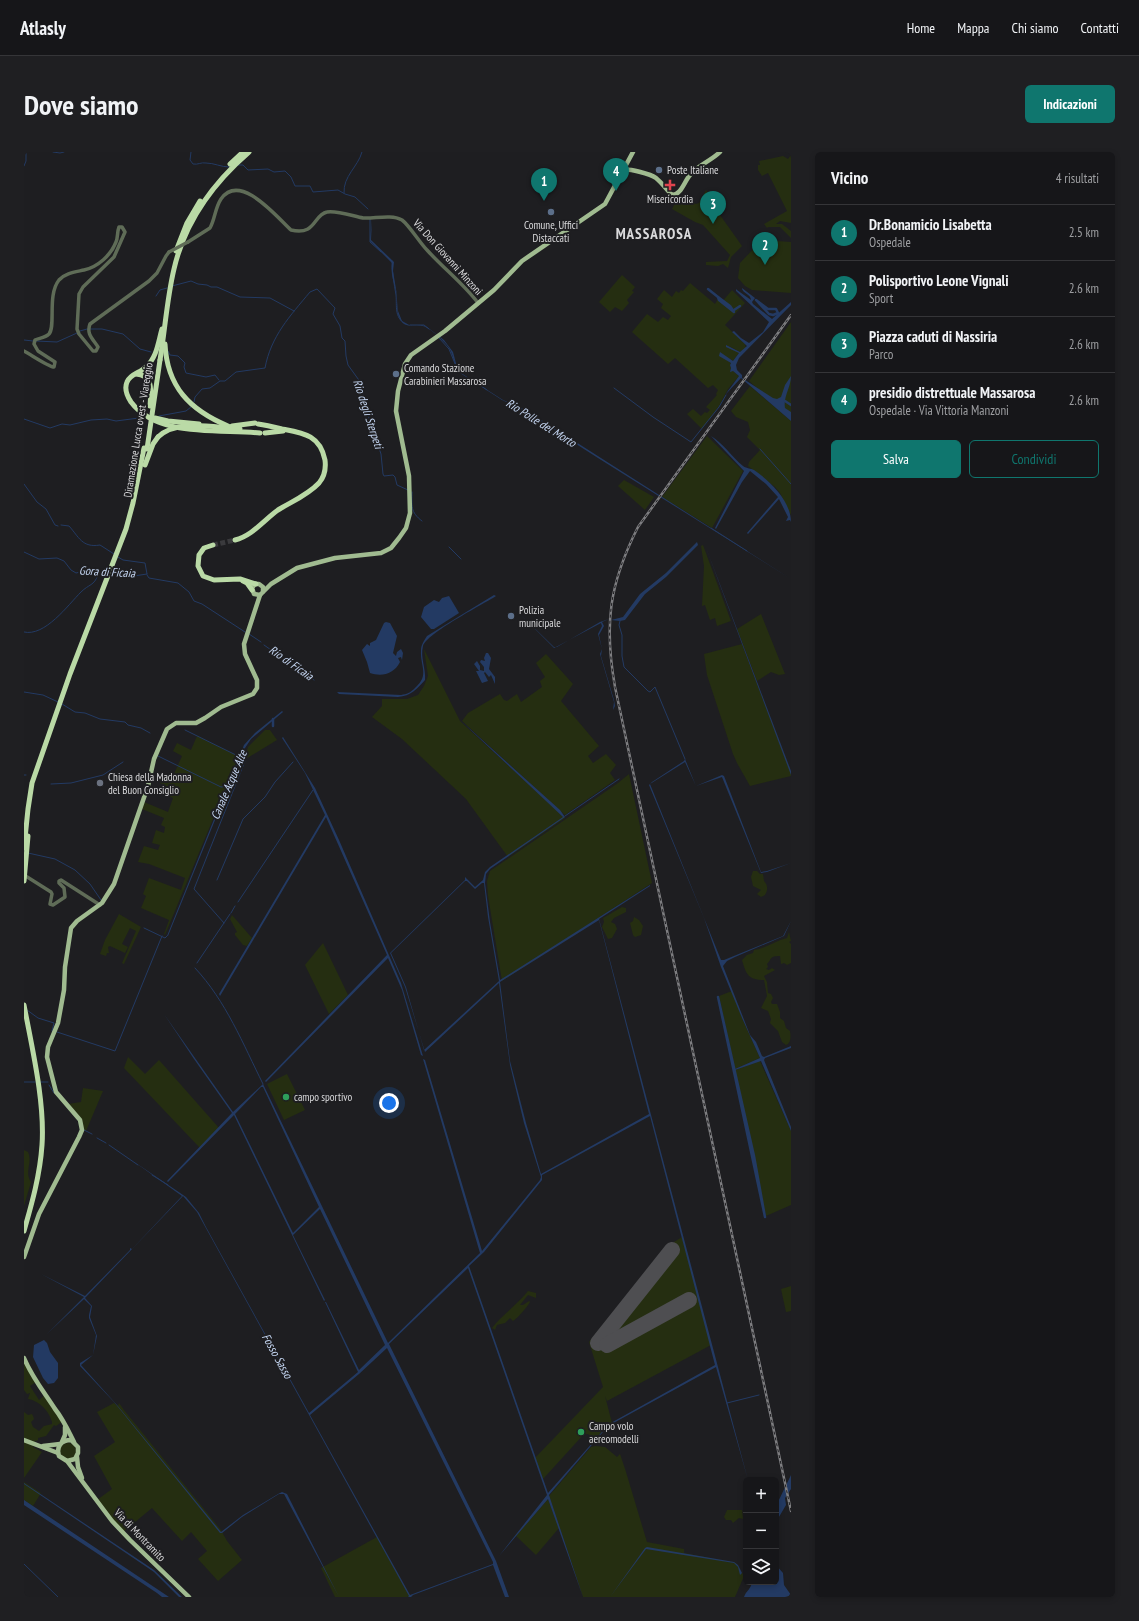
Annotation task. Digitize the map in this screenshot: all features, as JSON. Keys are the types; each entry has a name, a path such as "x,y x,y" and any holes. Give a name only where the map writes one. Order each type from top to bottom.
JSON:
{"highway":[{"name":"Diramazione Lucca ovest - Viareggio","path":"24,848 36,783 48,742 93,620 124,543 136,504 146,449 163,329 176,257 189,223 205,194 222,172 243,152"},
{"name":"Diramazione Lucca ovest - Viareggio","path":"189,223 225,173 248,152"},
{"path":"163,329 166,354 173,379 184,398 202,414 220,424"},
{"path":"163,329 156,353 152,360 143,370 135,374 127,382 126,391 130,401 142,412 161,423 182,428 201,430 243,430"},
{"name":"Diramazione Lucca ovest - Viareggio","path":"141,477 145,465 150,406 159,360"},
{"path":"135,374 142,375 149,382 151,388 150,406"},
{"path":"142,412 158,419 168,421 220,424 237,427 256,424 290,430 306,434 320,446 326,467 322,479 314,488 277,511 248,534 235,540"},
{"path":"145,465 153,444 158,437 162,432 176,426 243,430 262,433 290,430"},
{"path":"214,545 204,548 200,553 198,563 200,572 206,578 214,580 244,579 259,584"},
{"path":"236,579 247,583 253,592"},
{"name":"Diramazione Lucca ovest - Viareggio","path":"24,887 27,835"},
{"path":"24,1005 41,1103 41,1129 36,1182 24,1232"},
{"path":"24,1024 41,1129"},
{"path":"24,1219 36,1182"}],"main road":[{"path":"261,594 271,584 297,568 335,558 373,555 386,552 391,548 406,529 410,513 410,484 396,414 396,400 402,371 405,364 411,356 478,303 507,277 522,261 605,204 632,152"},
{"path":"622,170 631,170 656,178 672,195 678,193 691,173 720,152"},
{"path":"256,605 253,586 259,584 271,584"},
{"path":"24,1257 39,1214 82,1130 80,1120 56,1092 48,1066 47,1052 58,1023 64,990 65,966 71,928 77,921 100,905 108,894 118,873 148,786 154,759 167,729 176,723 196,722 205,718 221,707 249,696 255,692 257,682 245,654 244,644 263,588 259,584"},
{"path":"253,592 261,594"},
{"path":"24,1358 41,1389 56,1409 78,1447 77,1457 67,1461 61,1458 58,1454 24,1440"},
{"path":"58,1454 65,1435 65,1426"},
{"path":"37,1445 47,1446 68,1440 74,1442"},
{"name":"Via di Montramito","path":"77,1457 78,1467 83,1482"},
{"name":"Via di Montramito","path":"67,1461 112,1520 130,1540 189,1597"}],"street":[{"name":"Via Don Giovanni Minzoni","path":"24,351 48,366 54,367 55,362 34,347 34,341 46,336 50,331 51,303 58,281 70,273 85,270 101,261 111,252 116,241 118,228 121,227 123,228 124,232 114,257 79,294 78,332 91,349 96,351 98,347 90,336 90,324 149,281 157,273 169,252 210,228 221,199 229,192 238,190 252,195 291,230 297,231 307,229 314,225 322,214 328,212 364,218 397,218 405,223 428,251 478,303"},
{"path":"24,875 51,892 50,904 53,905 65,896 64,888 59,883 61,880 100,905"}],"green space":[{"path":"791,155 791,223 780,221 776,224 782,224 791,231 791,238 780,227 767,228 764,224 787,211 768,173 762,176 758,170 758,165 760,165 759,161 783,156 788,159"},
{"path":"706,190 710,196 708,198 742,246 731,257 728,268 723,264 718,266 706,265 706,262 727,261 730,255 703,225 672,209 679,196 696,204 699,203"},
{"path":"776,241 791,242 791,293 752,290 745,286 738,278 740,263 758,244 763,248 763,245 775,245"},
{"path":"622,275 635,287 632,291 634,292 627,300 629,303 622,311 615,307 610,312 599,302"},
{"path":"690,283 715,304 718,299 722,302 732,290 745,303 725,325 745,344 746,348 740,352 729,346 739,353 733,361 721,354 720,355 731,363 730,371 733,371 739,376 728,389 719,406 702,429 687,414 693,409 701,416 705,412 707,413 710,410 706,407 717,395 718,390 713,385 708,388 675,358 668,364 632,332 647,314 658,322 663,317 668,320 671,316 661,308 663,304 657,299 664,290 672,297 676,291 679,293 681,290 683,291"},
{"path":"791,322 791,417 749,381"},
{"path":"750,386 791,421 791,515 780,493 775,487 748,466 749,462 760,450 747,437 750,430 748,422 736,417 731,411"},
{"path":"707,436 743,471 712,528 662,497"},
{"path":"624,480 654,497 645,510 618,486"},
{"path":"703,545 731,621 717,626 715,618 710,620 705,605 702,606 704,566 701,546"},
{"path":"761,614 785,674 779,675 771,672 757,681 737,629"},
{"path":"742,644 791,773 791,776 750,786 733,754 707,675 704,654"},
{"path":"424,649 460,721 565,818 508,857 466,799 402,739 372,717 382,706 382,699 407,699 418,695 428,676"},
{"path":"546,654 573,684 561,701 599,746 588,756 593,763 606,754 616,765 610,773 615,780 565,815 462,721 468,713 500,694 504,700 507,701 517,694 521,702 542,687 540,681 545,677 536,663"},
{"path":"265,730 270,730 277,740 244,760 248,747"},
{"path":"197,736 238,756 165,935 164,934 169,920 141,908 146,896 143,894 149,878 181,890 185,878 149,864 138,862 144,846 158,850 160,845 152,843 156,830 164,833 165,827 161,825 164,818 142,809 144,802 168,812 173,798 165,794 168,787 160,783 163,777 175,782 178,777 174,774 182,756 173,751 177,743 191,750"},
{"path":"629,774 652,883 502,981 488,896 487,881 490,871"},
{"path":"753,871 763,874 764,881 767,886 765,895 761,897 757,894 761,890 753,886 751,877"},
{"path":"622,907 626,908 626,912 614,918 611,922 615,924 617,929 612,938 608,939 602,927 604,922 603,918"},
{"path":"119,914 141,927 124,964 122,963 136,931 130,928 122,944 128,947 125,953 110,946 108,947 109,953 107,953 106,956 100,954 105,940"},
{"path":"232,915 252,938 247,946 243,945 235,935 237,932 230,919"},
{"path":"634,917 639,920 643,926 641,935 635,937 633,935 630,923 633,921"},
{"path":"789,932 791,941 789,942 791,944 791,963 787,965 784,963 781,964 780,956 772,957 767,964 768,967 766,969 769,970 772,968 775,970 764,976 767,982 768,993 771,994 773,998 771,1002 772,1004 777,1004 780,1012 780,1018 784,1021 786,1028 790,1031 790,1040 786,1045 782,1042 778,1031 770,1023 771,1019 768,1011 761,1008 767,996 764,980 754,979 748,975 742,960 747,955 753,953 754,950 787,938"},
{"path":"323,943 348,995 329,1014 305,965"},
{"path":"732,991 760,1058 735,1069 719,996"},
{"path":"128,1057 145,1074 159,1060 219,1128 200,1148 124,1068"},
{"path":"760,1061 791,1131 791,1205 766,1216 735,1070"},
{"name":"campo sportivo","path":"287,1074 305,1110 284,1120 267,1084"},
{"path":"83,1088 103,1091 86,1131 83,1130 81,1119 68,1104 81,1102"},
{"path":"24,1150 28,1152 30,1160 28,1174 31,1182 24,1206"},
{"path":"682,1237 711,1345 607,1401 605,1396 612,1423 608,1425 595,1439 588,1434 584,1434 543,1479 535,1458 603,1387 589,1342 666,1247"},
{"path":"791,1286 791,1311 786,1312 781,1289"},
{"path":"528,1291 536,1293 536,1298 528,1295 520,1305 523,1305 529,1301 530,1302 520,1315 513,1321 510,1318 505,1323 497,1325 495,1330 492,1328 500,1319"},
{"path":"24,1358 36,1382 30,1386 39,1400 45,1395 63,1421 56,1426 54,1425 46,1436 38,1438 38,1440 34,1442 33,1447 42,1452 24,1478 24,1412 28,1415 32,1414 34,1419 31,1422 33,1427 39,1431 44,1426 52,1424 52,1422 49,1414 43,1407 40,1404 28,1399 30,1393 27,1394 24,1390"},
{"path":"114,1403 118,1406 119,1403 221,1530 227,1541 242,1560 218,1581 198,1559 207,1551 191,1532 182,1541 152,1508 123,1532 97,1500 112,1489 94,1456 115,1442 97,1412"},
{"path":"68,1443 75,1448 76,1451 71,1458 68,1459 61,1454 60,1451 65,1444"},
{"path":"591,1447 605,1447 617,1457 620,1454 647,1542 684,1549 684,1553 736,1563 743,1574 743,1578 735,1597 583,1597 549,1496"},
{"path":"24,1482 41,1493 33,1506 24,1500"},
{"path":"548,1499 559,1528 536,1555 516,1536"},
{"path":"727,1510 742,1510 743,1519 739,1518 733,1523 731,1520 726,1520 724,1517"},
{"path":"377,1537 410,1596 335,1597 321,1568"}],"water":[{"path":"372,219 371,240 394,262 393,271 397,298 392,275 392,263 370,241"},
{"path":"742,288 755,298 752,302 753,304 772,319 791,302 791,305 739,358 736,365 737,370 742,375 742,378 773,398 777,399 781,397 785,385 791,376 786,396 785,408 791,412 791,421 741,378 725,395 739,376 733,371 730,372 731,363 719,356 720,352 733,361 739,353 726,347 726,345 740,352 747,346 732,332 734,331 749,343 763,332 769,322 736,291 736,289 751,300 750,296 742,290"},
{"path":"397,299 398,311 402,321 410,326 404,324 399,317 398,312"},
{"path":"422,325 427,327 444,340 453,352 457,367 461,373 503,400 524,409 791,579 523,410 502,400 460,373 457,369 452,353 447,345 428,328 423,326 415,326"},
{"path":"711,436 720,442 743,466 754,470 773,486 784,499 790,514 791,522 790,520 786,521 788,517 779,499 748,534 747,533 778,497 766,484 750,471 742,482 716,529 715,528 744,471"},
{"path":"697,542 698,545 666,577 645,594 625,620 611,620 623,617 640,594 666,573"},
{"path":"705,545 791,771 791,775"},
{"path":"494,595 496,596 444,627 427,640 422,650 425,680 410,694 398,697 339,694 337,692 407,694 420,683 422,679 423,670 421,648 427,636"},
{"path":"449,596 459,613 434,629 431,629 421,617 424,607 434,600 439,602 442,598"},
{"path":"520,614 554,647 556,647 554,648"},
{"path":"609,619 602,622 604,626 599,635 602,649 598,634 602,626 601,623 569,640 600,622"},
{"path":"384,623 390,623 397,636 393,653 396,656 397,652 401,649 403,653 402,660 401,657 398,658 400,662 391,672 379,675 370,673 362,650 367,644 370,646 370,643 376,640"},
{"path":"602,649 601,656 614,700 615,706 613,710 614,702 600,654"},
{"path":"486,653 488,653 491,658 489,669 495,677 495,684 491,675 489,677 485,672 484,673 488,681 482,683 476,671 479,671 474,664 477,661 480,666 480,670 484,671 484,667 480,662 481,660 485,661 484,658"},
{"path":"282,711 283,712 251,739 243,751 167,936 244,745 255,733"},
{"path":"460,720 560,810 565,817 490,869 486,874 485,883 490,922 500,980 650,885 599,919 747,1477 716,1367 608,1426 549,1495 583,1597 548,1499 499,1556 547,1495 468,1268 389,1344 496,1561 509,1597 505,1597 493,1565 408,1597 409,1596 197,1212 183,1196 85,1298 92,1306 90,1317 97,1336 93,1355 96,1335 89,1318 91,1306 84,1299 47,1334 84,1297 41,1274 85,1296 182,1196 133,1161 186,1197 199,1213 309,1413 358,1372 325,1302 359,1370 385,1345 320,1209 293,1235 325,1300 324,1301 234,1115 168,1182 167,1181 232,1113 164,1014 233,1112 263,1084 388,1343 480,1253 423,1059 425,1060 482,1251 540,1180 541,1177 524,1123 510,1065 499,983 425,1052 424,1050 499,981 484,883 475,889 467,881 465,881 391,953 406,987 419,1032 405,987 390,953 465,880 465,877 475,887 483,880 485,872 490,867 563,817","holes":["599,920 649,1114 541,1174 510,1061 500,982","261,1087 263,1087 319,1207 293,1233 235,1114","650,1116 715,1365 609,1424 548,1493 469,1266 484,1252 542,1180 542,1175","387,1348 493,1564 410,1595 310,1415 359,1374"]},
{"path":"283,737 315,788 339,840 401,983 423,1056 421,1055 402,990 388,958 270,1078 266,1082 265,1081 387,955 326,817 220,996 219,994 325,815 305,773 282,738"},
{"path":"685,759 696,786 685,762 650,784"},
{"path":"722,775 724,776 761,872 791,863 767,872 761,873 722,777 696,786"},
{"path":"650,784 721,960 783,936 791,921 784,936 735,957 727,961 723,966 750,1035 756,1042 762,1056 764,1057 791,1046 791,1048 765,1058 764,1060 791,1127 791,1131 761,1061 735,1070 760,1058 742,1018 721,967 704,918 649,785"},
{"path":"44,1340 58,1363 58,1378 54,1383 48,1384 43,1378 33,1357 34,1345"},
{"path":"93,1355 81,1365 117,1405 221,1532 243,1515 278,1494 282,1492 287,1494 339,1597 284,1494 279,1494 242,1517 220,1533 114,1402 80,1366 80,1363"},
{"path":"791,1475 791,1489 785,1498 786,1505 779,1517 779,1500"},
{"path":"24,1483 154,1570 182,1597 179,1597 154,1572"},
{"path":"24,1500 169,1597 162,1597 24,1505"},
{"path":"647,1547 734,1562 738,1565 742,1573 740,1575 738,1567 734,1563 646,1549 610,1597"},
{"path":"779,1568 783,1573 784,1585 791,1597 744,1597 751,1586 779,1585"}],"waterway":[{"path":"24,166 26,161 26,152"},
{"path":"53,152 64,152"},
{"path":"191,152 190,160 193,164 209,163 229,167"},
{"name":"Rio Polle del Morto","path":"344,193 344,187 348,177 362,152"},
{"path":"238,165 243,165 248,170 268,169 274,172 285,171 291,177 295,186 310,186 313,192 338,190 355,197 368,209"},
{"name":"Rio Polle del Morto","path":"370,219 370,242 381,252"},
{"name":"Rio Polle del Morto","path":"392,261 397,311 399,318 405,324"},
{"path":"172,286 191,281 198,284 217,287 240,297 270,298 294,311"},
{"path":"156,296 160,290 167,288"},
{"name":"Rio degli Sterpeti","path":"194,402 195,397 202,389 210,388 220,381 225,381 236,372 265,368 272,346 282,327 310,292 317,289 335,308 333,314 340,326 342,338 345,341 348,365 361,383 364,403 381,454 383,474 384,476 393,475 397,485 408,490"},
{"path":"708,289 718,297"},
{"path":"718,297 730,306 734,312 719,300 718,297"},
{"path":"756,300 768,309 776,309 778,313 773,315 769,314 756,300"},
{"path":"734,310 740,306"},
{"name":"Rio Polle del Morto","path":"410,325 424,325 429,329"},
{"path":"80,331 87,329 102,329 123,334 140,349 151,352"},
{"path":"36,341 57,342 77,333"},
{"name":"Rio Polle del Morto","path":"439,338 449,349 458,371"},
{"path":"24,340 33,341"},
{"path":"168,351 170,355 178,356 185,363 184,367 186,373 206,377 215,375 219,380"},
{"name":"Rio Polle del Morto","path":"477,383 487,390"},
{"path":"614,388 653,417 691,442 719,407 726,395"},
{"path":"785,401 791,405"},
{"name":"Rio Polle del Morto","path":"514,405 534,417"},
{"name":"Rio degli Sterpeti","path":"159,416 186,411 191,407"},
{"name":"Rio degli Sterpeti","path":"24,419 50,428 62,424 70,425 91,420 107,419 116,421 139,418"},
{"path":"760,449 791,484"},
{"path":"24,484 37,502 46,509 55,525 58,526"},
{"name":"Rio degli Sterpeti","path":"412,492 412,508 415,515 422,521"},
{"path":"61,525 69,526 78,538 85,543 89,545 100,545 114,554"},
{"name":"Rio Polle del Morto","path":"711,528 747,551"},
{"name":"Rio degli Sterpeti","path":"449,547 461,559"},
{"name":"Gora di Ficaia","path":"24,552 39,559 57,558 64,561 71,570 76,573 85,571 107,574"},
{"path":"118,557 123,560 145,563 147,574"},
{"name":"Gora di Ficaia","path":"110,574 134,576 147,574"},
{"path":"24,632 40,630 56,619 84,589 93,583 98,575"},
{"name":"Rio di Ficaia","path":"147,575 149,578 178,583 189,592 194,601 202,604 245,632"},
{"path":"620,621 619,625 622,635 622,656 624,667 648,691 650,692 655,687 685,759"},
{"name":"Rio di Ficaia","path":"249,634 261,642"},
{"name":"Rio di Ficaia","path":"264,645 314,680"},
{"path":"24,692 43,695 58,702"},
{"path":"62,704 75,712 85,713 100,719 125,722 128,725 141,728 150,733"},
{"name":"Canale Acque Alte","path":"273,719 273,726"},
{"path":"185,730 240,757"},
{"path":"158,756 221,787 228,786"},
{"path":"224,923 194,889 245,761"},
{"path":"51,784 71,783 103,775 123,762"},
{"path":"217,880 243,819 265,797 275,782 293,762"},
{"path":"565,816 619,779"},
{"path":"238,902 313,790"},
{"path":"28,853 55,859 75,870 90,884 101,900"},
{"path":"231,913 235,906"},
{"path":"197,963 230,914"},
{"path":"144,928 165,938 167,936"},
{"name":"Canale Acque Alte","path":"57,1032 115,1051 162,936"},
{"path":"195,968 216,994 225,1009 263,1084"},
{"path":"718,997 754,1156 765,1217 718,997"},
{"name":"Canale Acque Alte","path":"27,1010 38,1018 54,1023 52,1031"},
{"name":"Fosso Sasso","path":"24,1082 35,1082"},
{"name":"Fosso Sasso","path":"41,1082 48,1082"},
{"name":"Fosso Sasso","path":"49,1085 54,1093"},
{"name":"Fosso Sasso","path":"84,1130 92,1134"},
{"name":"Fosso Sasso","path":"97,1138 106,1143"},
{"name":"Fosso Sasso","path":"109,1145 138,1165"},
{"name":"Fosso Sasso","path":"152,1175 168,1185"},
{"path":"727,1403 759,1395"},
{"path":"24,1564 58,1597"}],"runway":[{"path":"598,1343 672,1250"},
{"path":"607,1345 689,1300"}],"tunnel":[{"path":"213,545 235,540"}],"railway":[{"path":"791,315 638,527 628,548 615,586 610,624 610,644 615,687 791,1511"}],"place":[{"name":"Poste Italiane","path":"659,170"},
{"name":"Misericordia","path":"670,185"},
{"name":"presidio distrettuale Massarosa","path":"616,191"},
{"name":"Dr.Bonamicio Lisabetta","path":"544,201"},
{"name":"Comune, Uffici Distaccati","path":"551,212"},
{"name":"Piazza caduti di Nassiria","path":"713,224"},
{"name":"Polisportivo Leone Vignali","path":"765,265"},
{"name":"Comando Stazione Carabinieri Massarosa","path":"396,374"},
{"name":"Polizia municipale","path":"511,616"},
{"name":"Chiesa della Madonna del Buon Consiglio","path":"100,783"},
{"name":"campo sportivo","path":"286,1097"},
{"name":"Campo volo aereomodelli","path":"581,1432"}],"district":[{"name":"MASSAROSA","path":"654,234"}]}
